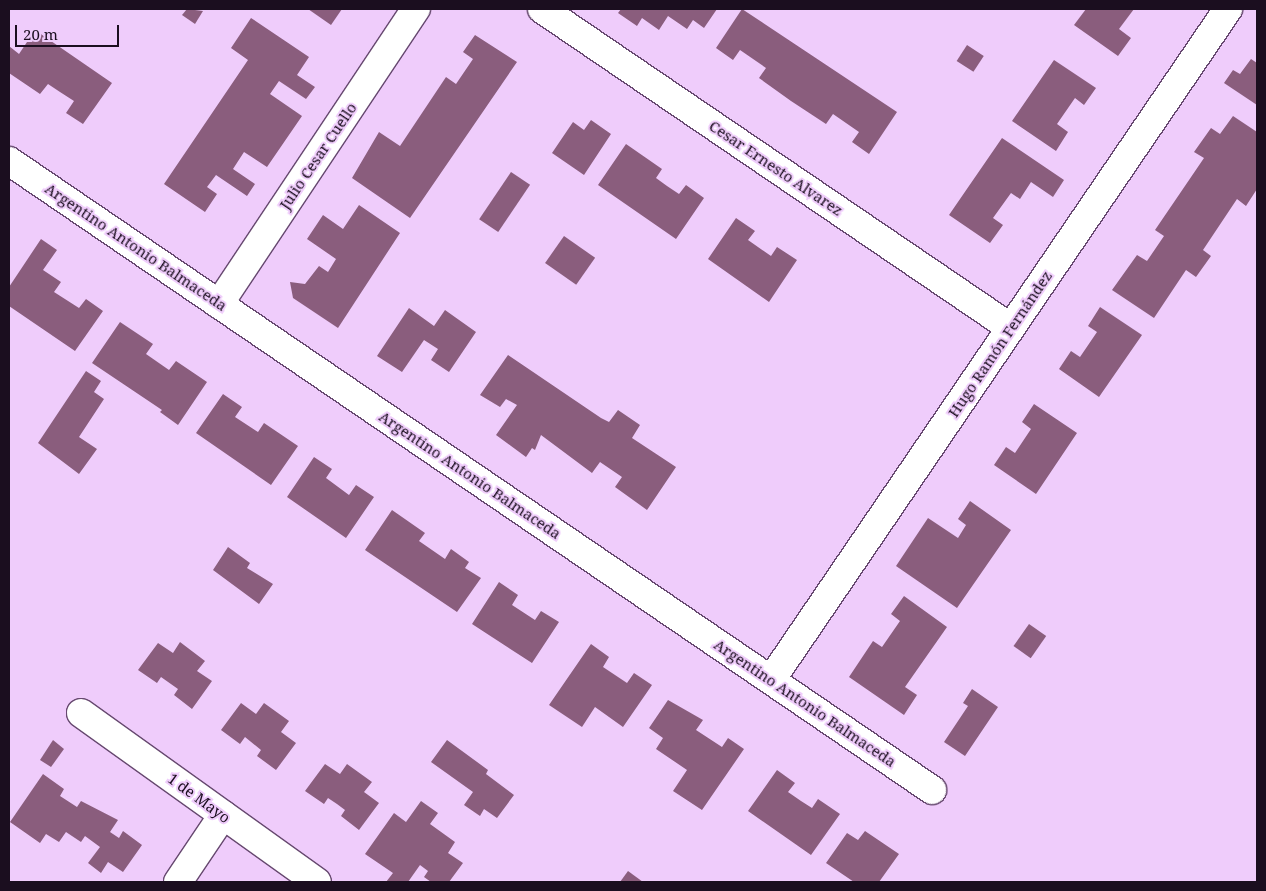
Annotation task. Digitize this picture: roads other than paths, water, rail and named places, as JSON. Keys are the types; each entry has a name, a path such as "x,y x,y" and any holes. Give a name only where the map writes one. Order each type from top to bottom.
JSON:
{"street":[{"name":"Julio Cesar Cuello","path":"219,304 416,9"},
{"name":"Cesar Ernesto Alvarez","path":"542,9 1011,328"},
{"name":"Hugo Ramón Fernández","path":"771,680 1228,9"},
{"name":"Argentino Antonio Balmaceda","path":"9,161 932,790"},
{"name":"1 de Mayo","path":"81,713 317,882"},
{"path":"178,882 223,815"}]}
